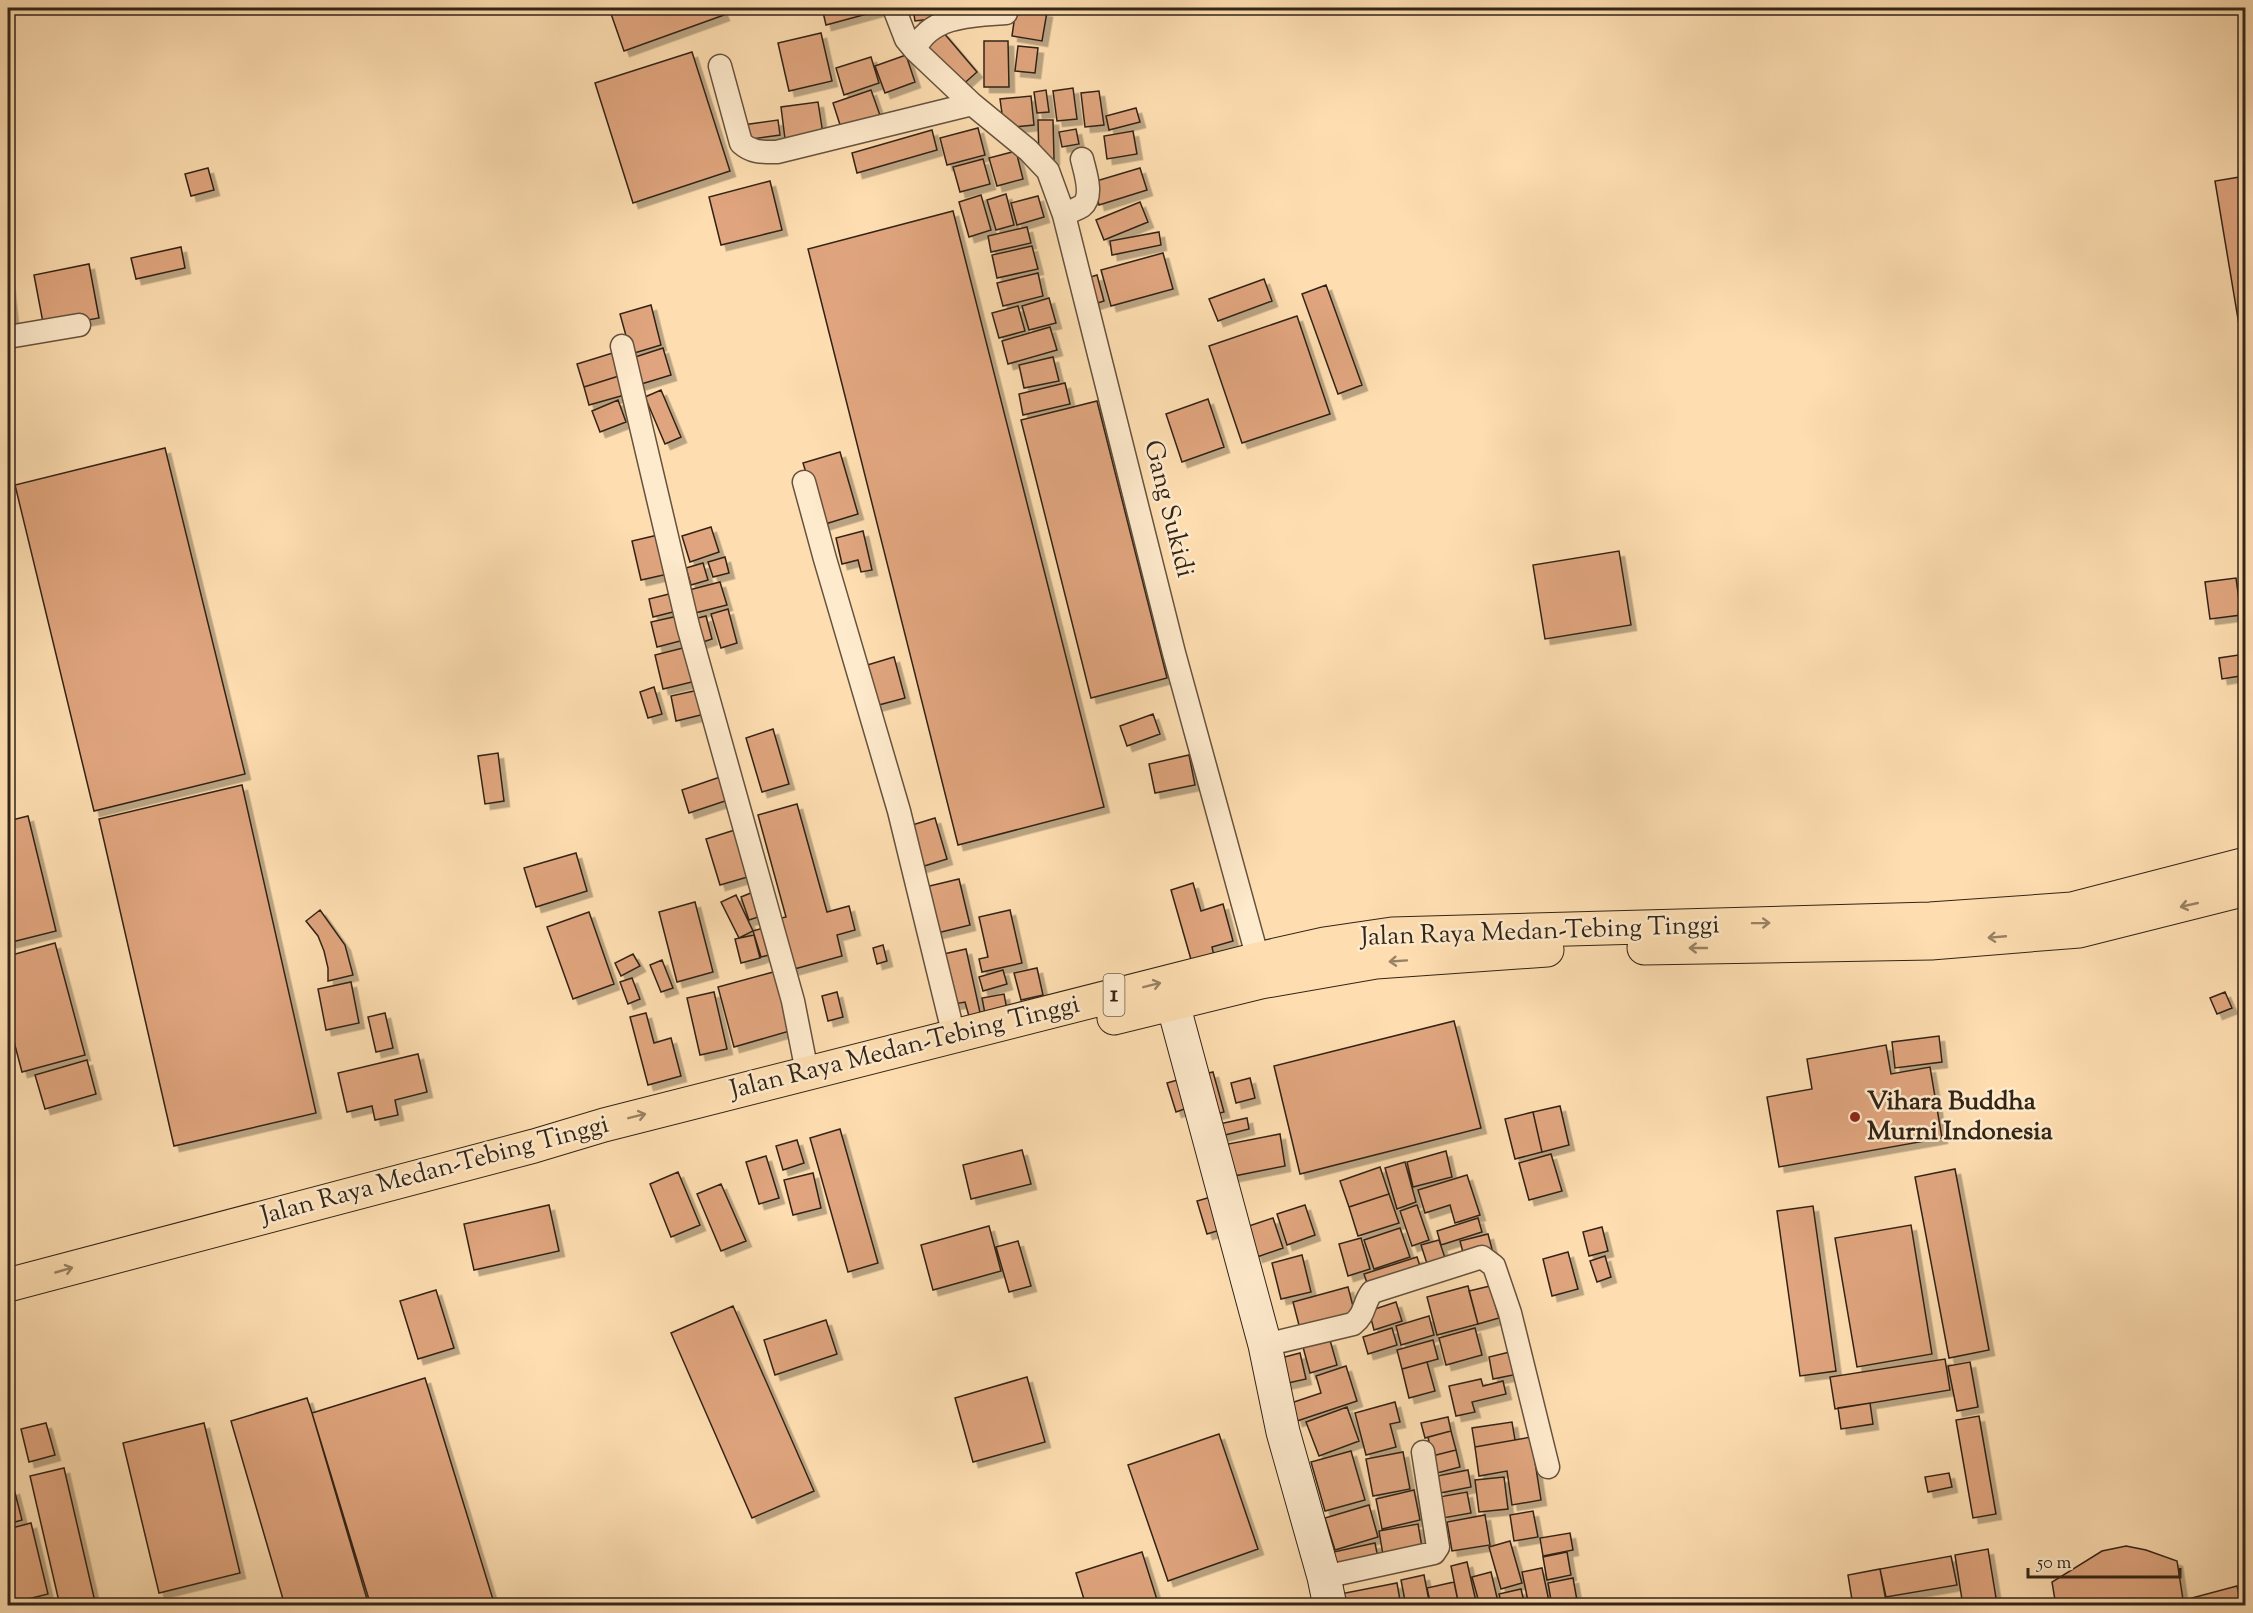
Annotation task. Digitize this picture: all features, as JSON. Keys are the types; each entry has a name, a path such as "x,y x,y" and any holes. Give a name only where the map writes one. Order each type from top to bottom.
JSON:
{"highway":[{"name":"Jalan Raya Medan-Tebing Tinggi","path":"8,1285 807,1072 1258,958 1324,944 1392,934 1930,919 2072,909 2246,864"},
{"name":"Jalan Raya Medan-Tebing Tinggi","path":"8,1308 384,1209 600,1148 1000,1045 1261,982 1376,962 1563,949 1746,948 1931,943 2079,931 2246,890"}],"street":[{"name":"Gang Sukidi","path":"894,8 906,39 915,50 972,104 1028,150 1048,171 1064,215 1174,653 1258,958"},
{"path":"915,50 923,35 937,26 968,16 1006,13"},
{"path":"720,66 741,143 756,152 777,152 972,104"},
{"path":"1064,215 1082,206 1086,199 1088,188 1082,159"},
{"path":"8,337 79,325"},
{"path":"622,346 688,626 793,1002 807,1072"},
{"path":"804,482 899,811 954,1036"},
{"path":"1173,1004 1265,1345 1283,1432 1327,1591 1434,1553 1438,1547 1437,1536 1423,1452"},
{"path":"1265,1345 1353,1324 1361,1317 1372,1292 1482,1257 1486,1258 1494,1266 1510,1313 1548,1467"}],"building":[{"path":"609,8 721,8 724,15 624,51"},
{"path":"822,8 877,8 878,11 826,25"},
{"path":"913,8 937,8 939,18 915,21"},
{"path":"1016,8 1047,12 1042,41 1012,36"},
{"path":"943,32 977,72 960,87 926,47"},
{"path":"821,33 832,81 789,91 778,43"},
{"path":"984,41 1008,41 1009,87 984,87"},
{"path":"1018,46 1038,48 1035,73 1015,71"},
{"path":"692,52 730,171 633,203 595,83"},
{"path":"906,55 915,82 885,93 875,66"},
{"path":"871,57 879,83 844,95 836,68"},
{"path":"1073,88 1077,119 1057,121 1053,91"},
{"path":"871,90 881,118 842,131 833,103"},
{"path":"1046,90 1049,112 1037,113 1034,92"},
{"path":"1099,91 1104,125 1085,127 1081,93"},
{"path":"1031,96 1034,125 1004,128 1000,99"},
{"path":"818,102 823,134 785,139 781,107"},
{"path":"1136,108 1140,122 1109,130 1106,116"},
{"path":"778,120 780,135 745,140 743,125"},
{"path":"1038,120 1053,120 1054,159 1039,160"},
{"path":"978,128 985,155 947,165 940,138"},
{"path":"1076,129 1079,144 1062,147 1059,132"},
{"path":"932,130 937,150 857,173 852,153"},
{"path":"1133,131 1137,154 1107,159 1104,136"},
{"path":"1016,151 1023,179 997,186 989,158"},
{"path":"983,159 990,184 960,192 953,167"},
{"path":"208,168 214,190 191,196 185,174"},
{"path":"1140,168 1147,190 1099,205 1093,182"},
{"path":"2246,176 2246,367 2215,181"},
{"path":"770,181 782,230 721,245 709,197"},
{"path":"1006,194 1014,225 996,230 987,200"},
{"path":"981,195 991,230 969,237 959,202"},
{"path":"1038,196 1044,217 1017,225 1011,203"},
{"path":"1140,202 1148,222 1104,240 1096,220"},
{"path":"953,211 1104,807 958,845 808,249"},
{"path":"1027,227 1031,243 991,252 988,236"},
{"path":"1159,232 1161,245 1112,255 1110,241"},
{"path":"1032,246 1038,269 997,278 992,255"},
{"path":"181,247 185,268 136,279 131,258"},
{"path":"1163,253 1173,289 1111,306 1101,270"},
{"path":"89,264 99,318 44,328 34,275"},
{"path":"8,271 14,329 8,330"},
{"path":"1038,273 1043,296 1003,306 997,283"},
{"path":"1097,275 1104,301 1091,305 1084,279"},
{"path":"1264,279 1272,301 1218,321 1209,299"},
{"path":"1326,285 1362,385 1338,394 1302,294"},
{"path":"1049,298 1056,323 1029,330 1022,306"},
{"path":"651,305 661,345 631,354 620,314"},
{"path":"1018,306 1025,331 999,338 992,313"},
{"path":"1297,316 1330,414 1242,443 1209,346"},
{"path":"1050,327 1057,350 1008,364 1002,341"},
{"path":"663,348 671,375 638,385 629,359"},
{"path":"616,352 622,375 584,387 577,364"},
{"path":"1053,357 1059,381 1024,388 1019,365"},
{"path":"622,375 628,394 589,405 584,387"},
{"path":"1065,383 1070,404 1023,415 1019,394"},
{"path":"661,390 681,437 665,444 645,397"},
{"path":"1208,399 1224,447 1182,462 1166,414"},
{"path":"618,400 626,422 600,432 592,411"},
{"path":"1097,401 1167,678 1091,698 1021,420"},
{"path":"165,448 245,774 94,811 15,485"},
{"path":"840,452 858,514 822,525 803,463"},
{"path":"711,527 719,552 690,562 682,536"},
{"path":"863,531 872,570 861,572 858,560 842,564 836,538"},
{"path":"658,535 668,574 641,580 632,541"},
{"path":"1619,551 1631,625 1545,639 1533,565"},
{"path":"725,557 729,573 713,577 708,562"},
{"path":"703,563 708,580 691,585 686,568"},
{"path":"2236,578 2241,615 2210,619 2205,582"},
{"path":"720,582 727,605 695,613 689,590"},
{"path":"673,593 677,611 653,617 649,599"},
{"path":"728,609 737,643 721,648 711,614"},
{"path":"678,616 684,640 657,647 651,622"},
{"path":"706,616 712,639 697,644 690,620"},
{"path":"687,647 696,681 663,689 655,655"},
{"path":"2245,654 2246,675 2222,679 2219,658"},
{"path":"894,657 905,698 875,706 864,666"},
{"path":"654,687 662,714 648,718 640,692"},
{"path":"703,689 709,713 676,721 671,696"},
{"path":"1153,714 1160,734 1127,746 1120,726"},
{"path":"773,729 789,784 762,792 746,738"},
{"path":"498,753 504,801 485,804 478,756"},
{"path":"1189,755 1195,785 1155,793 1149,764"},
{"path":"723,776 731,799 689,813 682,790"},
{"path":"242,785 316,1113 174,1146 99,819"},
{"path":"797,804 827,912 849,906 855,930 837,935 842,956 787,971 773,920 786,917 758,815"},
{"path":"28,816 56,931 8,943 8,821"},
{"path":"935,818 947,859 921,867 909,826"},
{"path":"738,829 751,876 720,885 706,839"},
{"path":"576,853 587,891 536,907 524,868"},
{"path":"959,879 970,925 933,934 921,888"},
{"path":"1193,883 1201,911 1223,904 1233,941 1212,947 1214,956 1192,963 1171,890"},
{"path":"758,890 767,914 749,920 741,897"},
{"path":"736,895 753,931 739,938 721,902"},
{"path":"695,902 713,972 677,982 659,912"},
{"path":"320,910 345,945 353,975 328,981 324,951 318,936 306,921"},
{"path":"1010,910 1022,963 982,972 979,959 988,957 979,917"},
{"path":"589,912 614,984 573,999 547,927"},
{"path":"770,926 777,953 761,957 753,931"},
{"path":"754,935 760,958 741,963 735,939"},
{"path":"55,943 85,1055 22,1072 8,1019 8,956"},
{"path":"883,945 887,961 877,964 873,948"},
{"path":"966,949 981,1017 970,1020 965,1002 949,1005 939,955"},
{"path":"633,954 640,966 621,976 615,963"},
{"path":"662,960 673,988 661,992 650,965"},
{"path":"1037,968 1043,995 1021,1000 1014,973"},
{"path":"1003,970 1007,984 983,991 979,977"},
{"path":"777,971 793,1030 734,1047 718,987"},
{"path":"632,978 640,999 628,1004 620,982"},
{"path":"351,982 359,1023 326,1030 318,989"},
{"path":"714,992 727,1049 700,1055 687,998"},
{"path":"837,992 843,1017 828,1021 822,996"},
{"path":"2225,992 2232,1008 2217,1014 2210,998"},
{"path":"1004,994 1008,1015 986,1019 982,998"},
{"path":"385,1013 393,1048 376,1052 368,1017"},
{"path":"646,1013 654,1043 671,1038 681,1076 648,1085 630,1017"},
{"path":"1454,1021 1481,1128 1300,1174 1274,1066"},
{"path":"1939,1036 1942,1062 1895,1068 1892,1042"},
{"name":"Vihara Buddha Murni Indonesia","path":"1886,1045 1891,1074 1930,1067 1942,1138 1779,1167 1767,1097 1812,1089 1807,1059"},
{"path":"418,1054 427,1092 395,1100 398,1115 375,1120 372,1106 347,1112 338,1073"},
{"path":"87,1060 96,1094 45,1109 35,1075"},
{"path":"1213,1072 1224,1112 1211,1115 1200,1075"},
{"path":"1250,1078 1255,1098 1236,1103 1231,1083"},
{"path":"1181,1079 1190,1107 1176,1112 1167,1083"},
{"path":"1560,1106 1569,1145 1542,1152 1533,1112"},
{"path":"1533,1112 1542,1152 1515,1159 1505,1119"},
{"path":"1247,1118 1249,1129 1213,1138 1210,1126"},
{"path":"840,1129 878,1263 848,1272 810,1138"},
{"path":"1280,1134 1285,1166 1229,1177 1223,1145"},
{"path":"797,1140 804,1163 783,1170 776,1146"},
{"path":"1022,1150 1031,1184 971,1199 963,1165"},
{"path":"1446,1151 1452,1177 1413,1187 1407,1162"},
{"path":"1551,1154 1562,1191 1529,1200 1519,1163"},
{"path":"766,1156 779,1198 759,1204 746,1162"},
{"path":"1405,1162 1416,1202 1397,1209 1385,1168"},
{"path":"1380,1167 1389,1194 1349,1207 1340,1181"},
{"path":"1955,1169 1989,1350 1949,1358 1915,1177"},
{"path":"678,1172 700,1225 671,1237 650,1184"},
{"path":"813,1173 821,1208 793,1215 784,1180"},
{"path":"1467,1175 1480,1215 1455,1223 1450,1205 1425,1213 1418,1190"},
{"path":"721,1184 746,1241 721,1251 697,1194"},
{"path":"1389,1194 1399,1223 1358,1236 1349,1207"},
{"path":"1211,1197 1220,1230 1207,1234 1197,1201"},
{"path":"549,1205 559,1251 474,1270 464,1224"},
{"path":"1305,1205 1315,1235 1287,1245 1277,1214"},
{"path":"1417,1205 1429,1240 1412,1246 1400,1211"},
{"path":"1813,1206 1836,1371 1800,1376 1777,1211"},
{"path":"1273,1218 1283,1248 1257,1257 1246,1227"},
{"path":"1478,1218 1482,1232 1441,1245 1437,1231"},
{"path":"1911,1225 1932,1354 1857,1367 1835,1238"},
{"path":"989,1226 1001,1271 933,1290 921,1245"},
{"path":"1602,1227 1608,1251 1589,1256 1583,1232"},
{"path":"1400,1228 1410,1257 1374,1269 1364,1240"},
{"path":"1488,1234 1493,1253 1465,1260 1460,1241"},
{"path":"1361,1238 1370,1269 1348,1276 1339,1244"},
{"path":"1439,1240 1448,1267 1430,1273 1421,1245"},
{"path":"1018,1241 1031,1286 1009,1292 996,1247"},
{"path":"1568,1252 1578,1289 1552,1296 1543,1259"},
{"path":"1302,1255 1311,1292 1281,1299 1272,1263"},
{"path":"1605,1256 1611,1277 1597,1282 1590,1261"},
{"path":"1417,1257 1423,1275 1370,1292 1364,1274"},
{"path":"1468,1286 1478,1324 1437,1335 1427,1297"},
{"path":"1490,1286 1499,1318 1478,1324 1469,1291"},
{"path":"1348,1287 1355,1314 1300,1329 1293,1302"},
{"path":"436,1290 454,1348 418,1359 400,1301"},
{"path":"1396,1302 1402,1321 1374,1330 1369,1311"},
{"path":"733,1306 814,1491 752,1518 671,1333"},
{"path":"1429,1316 1434,1335 1401,1345 1396,1326"},
{"path":"826,1320 837,1354 775,1375 764,1340"},
{"path":"1392,1328 1397,1345 1368,1354 1363,1337"},
{"path":"1475,1328 1482,1355 1446,1365 1439,1338"},
{"path":"1330,1340 1337,1365 1310,1373 1303,1347"},
{"path":"1433,1340 1438,1359 1402,1369 1397,1350"},
{"path":"1518,1350 1523,1373 1493,1379 1489,1357"},
{"path":"1300,1353 1306,1379 1279,1385 1273,1360"},
{"path":"1945,1359 1950,1390 1835,1409 1830,1377"},
{"path":"1427,1362 1435,1391 1409,1398 1402,1369"},
{"path":"1970,1362 1978,1407 1957,1411 1948,1366"},
{"path":"1346,1366 1357,1401 1297,1421 1291,1403 1321,1393 1316,1376"},
{"path":"1027,1377 1045,1442 973,1462 955,1398"},
{"path":"425,1378 495,1606 371,1606 312,1413"},
{"path":"1481,1379 1483,1386 1503,1381 1506,1394 1472,1402 1475,1412 1456,1416 1449,1386"},
{"path":"307,1398 369,1606 285,1606 231,1421"},
{"path":"1395,1402 1400,1422 1390,1424 1396,1447 1366,1455 1355,1413"},
{"path":"1870,1403 1873,1424 1841,1429 1838,1408"},
{"path":"1347,1407 1359,1441 1319,1456 1306,1422"},
{"path":"1979,1416 1996,1514 1973,1518 1956,1420"},
{"path":"1448,1417 1451,1431 1425,1438 1421,1423"},
{"path":"1512,1422 1515,1440 1475,1447 1472,1428"},
{"path":"46,1423 55,1455 29,1462 21,1429"},
{"path":"204,1423 240,1573 159,1593 123,1443"},
{"path":"1451,1431 1456,1450 1432,1456 1428,1437"},
{"path":"1219,1434 1258,1549 1168,1581 1128,1465"},
{"path":"1531,1437 1541,1500 1512,1505 1507,1471 1479,1476 1475,1447"},
{"path":"1456,1450 1460,1467 1437,1473 1432,1456"},
{"path":"1351,1451 1365,1500 1325,1511 1311,1462"},
{"path":"1403,1452 1410,1489 1373,1496 1366,1459"},
{"path":"64,1468 96,1606 60,1606 30,1476"},
{"path":"1468,1470 1471,1487 1440,1493 1437,1476"},
{"path":"1949,1473 1952,1487 1928,1492 1925,1477"},
{"path":"1504,1477 1508,1509 1479,1512 1475,1480"},
{"path":"14,1489 22,1520 8,1524 8,1491"},
{"path":"1414,1490 1420,1520 1382,1529 1376,1499"},
{"path":"1467,1492 1471,1513 1443,1518 1439,1497"},
{"path":"1369,1505 1378,1537 1335,1550 1325,1518"},
{"path":"1533,1511 1538,1537 1514,1541 1510,1515"},
{"path":"1485,1515 1490,1545 1452,1551 1447,1522"},
{"path":"31,1523 48,1594 8,1604 8,1529"},
{"path":"1418,1524 1423,1553 1384,1561 1379,1531"},
{"path":"1570,1533 1573,1550 1543,1556 1540,1538"},
{"path":"1510,1541 1522,1583 1501,1589 1489,1547"},
{"path":"1375,1543 1379,1563 1333,1574 1329,1553"},
{"path":"2126,1546 2146,1550 2177,1561 2184,1606 2056,1606 2052,1582 2102,1551"},
{"path":"1988,1549 1997,1604 1963,1606 1955,1555"},
{"path":"1142,1552 1159,1606 1086,1606 1076,1573"},
{"path":"1567,1552 1571,1575 1547,1580 1543,1557"},
{"path":"1951,1556 1957,1585 1886,1597 1880,1569"},
{"path":"1467,1562 1477,1606 1459,1606 1451,1566"},
{"path":"1542,1568 1550,1606 1529,1606 1522,1572"},
{"path":"1880,1569 1887,1606 1853,1606 1848,1575"},
{"path":"1491,1572 1499,1606 1480,1606 1472,1577"},
{"path":"1424,1575 1430,1606 1406,1606 1401,1580"},
{"path":"1573,1578 1578,1606 1552,1606 1548,1583"},
{"path":"1454,1582 1459,1606 1431,1606 1427,1588"},
{"path":"1397,1583 1401,1606 1342,1606 1340,1594"},
{"path":"2237,1586 2242,1606 2189,1606 2188,1599"},
{"path":"1521,1589 1525,1606 1502,1606 1499,1594"}],"place":[{"name":"Vihara Buddha Murni Indonesia","path":"1855,1117"}]}
